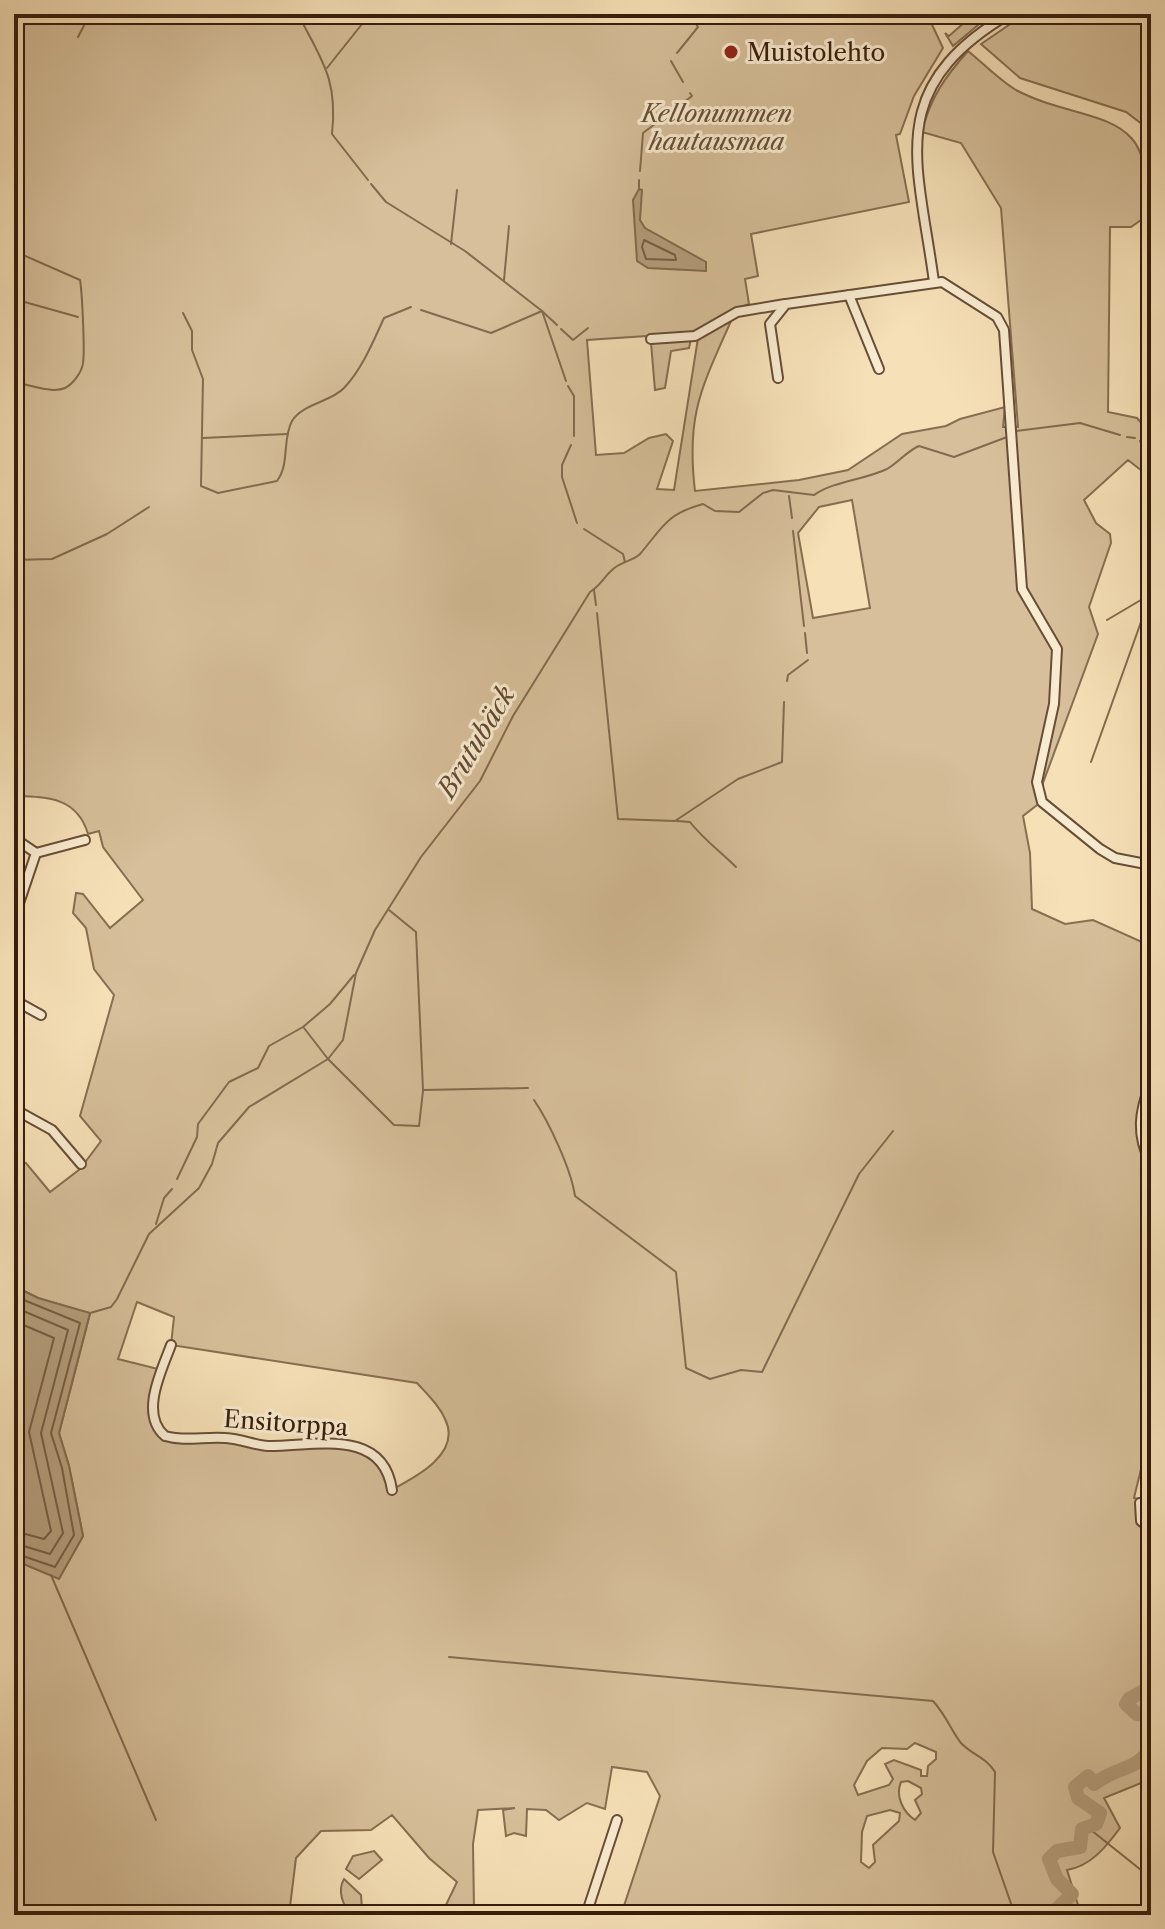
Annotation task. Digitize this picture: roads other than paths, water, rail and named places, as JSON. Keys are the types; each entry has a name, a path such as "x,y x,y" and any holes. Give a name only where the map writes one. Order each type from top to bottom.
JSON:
{"street":[{"path":"934,282 915,144 918,120 934,82 948,64 998,18 1009,14"},
{"path":"651,339 695,336 737,312 934,282 948,285 1002,323 1022,589 1057,649 1054,704 1037,782 1042,802 1115,858 1151,865"},
{"path":"849,295 879,369"},
{"path":"778,378 770,324 786,304"},
{"path":"14,838 36,853 85,840"},
{"path":"14,918 36,853"},
{"path":"14,1000 41,1015"},
{"path":"1151,1082 1140,1111 1141,1144 1151,1164"},
{"path":"14,1109 45,1124 81,1164"},
{"name":"Ensitorppa","path":"171,1345 153,1407 158,1429 165,1436 226,1438 269,1446 320,1441 345,1444 374,1457 386,1472 392,1490"},
{"path":"1140,1503 1141,1521 1151,1529"},
{"path":"586,1915 617,1820"},
{"path":"492,1915 521,1915"}],"water":[{"path":"639,189 642,190 640,220 645,228 706,262 706,271 648,268 637,261 633,200"},
{"path":"14,1286 38,1298 90,1313 59,1433 83,1536 59,1579 14,1560"}],"waterway":[{"path":"78,37 89,16 94,14"},
{"path":"298,14 321,58 330,84 332,134 368,180"},
{"path":"677,53 698,27 690,14"},
{"path":"327,68 366,19"},
{"path":"671,61 683,82"},
{"path":"640,171 643,133 692,96 690,93"},
{"path":"639,180 639,189"},
{"path":"371,184 386,202 465,251 542,311 566,381"},
{"path":"451,244 457,190"},
{"path":"504,280 509,226"},
{"path":"14,251 80,280 84,347 81,370 65,388 47,389 14,382"},
{"path":"14,299 78,317"},
{"path":"183,313 192,331 192,350 203,379 201,486 218,493 277,481 283,467 292,421 303,411 344,388 362,364 384,318 411,307"},
{"path":"421,310 491,333 542,311 557,325"},
{"path":"561,329 573,340 588,328"},
{"path":"568,386 574,396 574,436"},
{"name":"Brutubäck","path":"1016,431 1080,423 1120,435"},
{"path":"203,438 288,434"},
{"name":"Brutubäck","path":"90,1313 111,1307 149,1234 199,1188 212,1164 218,1143 249,1107 328,1059 343,1040 356,973 375,930 421,857 480,781 513,716 590,592 612,570 640,554 666,523 691,508 703,504 715,511 739,512 763,493 773,490 814,495 878,473 919,446 954,457 1007,437"},
{"name":"Brutubäck","path":"1127,437 1135,438"},
{"name":"Brutubäck","path":"1140,441 1151,462"},
{"path":"571,445 562,465 562,477 577,523"},
{"path":"789,496 792,518"},
{"path":"14,560 52,559 107,534 149,507"},
{"path":"584,529 623,554 625,562"},
{"path":"793,531 804,626"},
{"path":"594,590 596,605"},
{"path":"1107,620 1151,594"},
{"path":"1091,762 1151,594"},
{"path":"597,613 618,819 675,821 738,779 782,762 784,702"},
{"path":"805,633 807,653"},
{"path":"787,681 788,675 808,660"},
{"path":"677,821 690,822 736,867"},
{"path":"389,910 416,932 423,1090 528,1088"},
{"path":"177,1179 197,1137 198,1124 229,1082 258,1068 269,1046 303,1027 330,1004 354,975"},
{"path":"304,1028 328,1059 394,1125 419,1126 423,1091"},
{"path":"534,1100 559,1146 575,1196 676,1272 686,1368 710,1379 741,1370 762,1372 859,1174 893,1131"},
{"path":"156,1224 164,1198 172,1189"},
{"path":"51,1575 156,1820"},
{"path":"449,1657 933,1701 961,1743 995,1772 993,1852 1015,1915"},
{"path":"1151,1687 1129,1699 1126,1704 1137,1714 1151,1715"},
{"path":"1051,1915 1072,1894 1057,1879 1049,1859 1057,1851 1080,1847 1082,1829 1096,1824 1100,1813 1078,1798 1075,1787 1088,1776 1094,1784 1131,1766 1151,1749"},
{"path":"1086,1826 1151,1878"}],"place":[{"name":"Muistolehto","path":"731,52"}],"park label":[{"name":"Kellonummen hautausmaa","path":"717,127"}]}
